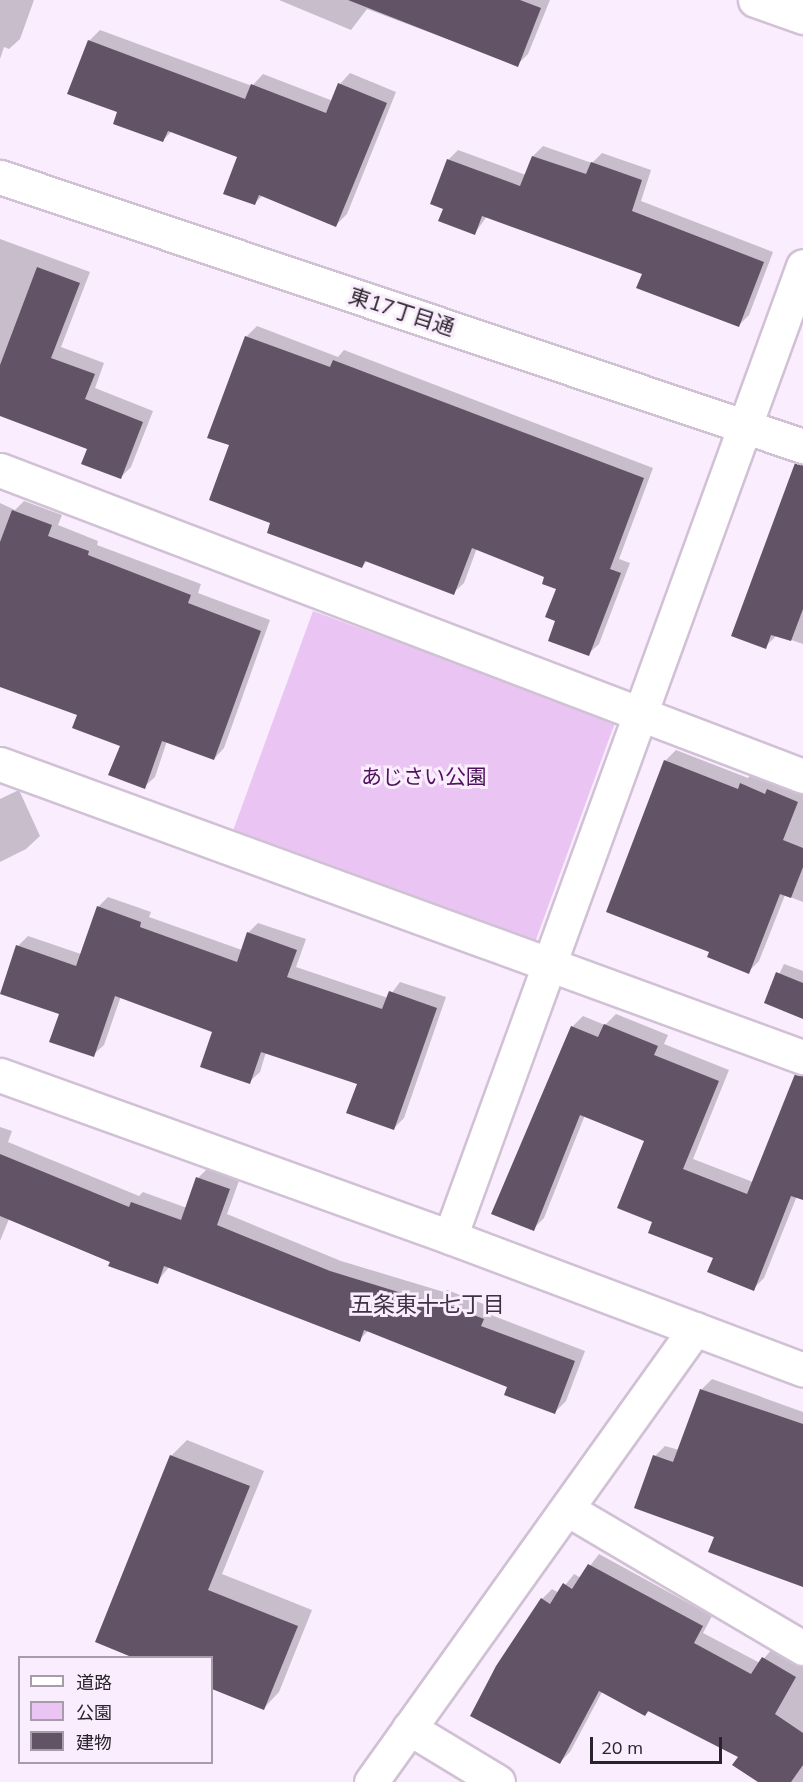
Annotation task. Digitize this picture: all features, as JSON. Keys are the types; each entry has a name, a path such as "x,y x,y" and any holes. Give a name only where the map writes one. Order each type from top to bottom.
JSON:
{"street":[{"path":"755,0 803,17"},
{"name":"東17丁目通","path":"0,177 803,446"},
{"path":"450,1237 743,425 803,266"},
{"path":"0,470 803,776"},
{"path":"0,764 803,1057"},
{"path":"0,1075 450,1237 803,1370"},
{"path":"371,1782 695,1329"},
{"path":"567,1509 803,1648"},
{"path":"409,1728 498,1782"}],"green space":[{"name":"あじさい公園","path":"313,611 616,721 536,941 233,831"}],"building":[{"path":"348,0 520,0 541,8 518,67"},
{"path":"88,40 245,99 251,84 326,113 338,83 387,103 336,227 259,195 255,205 223,194 237,157 168,131 163,142 113,124 117,112 67,94"},
{"path":"532,156 586,174 591,162 642,180 632,211 764,262 739,327 636,288 642,274 482,216 475,235 438,221 443,209 430,204 447,159 520,186"},
{"path":"37,267 80,283 51,358 95,374 85,399 143,422 121,479 81,464 87,449 0,416 0,365"},
{"path":"245,336 330,367 333,360 644,478 610,569 621,573 589,656 548,641 555,621 545,617 556,589 542,584 544,577 472,548 454,595 365,561 362,568 267,533 270,523 209,500 229,445 207,438"},
{"path":"795,463 803,464 803,609 791,641 771,635 766,649 731,636"},
{"path":"12,510 52,525 48,536 89,551 88,555 191,595 188,603 261,631 214,760 162,741 145,789 108,775 120,746 72,728 77,715 0,687 0,542"},
{"path":"664,760 738,789 740,783 765,794 767,789 798,802 783,840 803,848 803,867 791,898 780,894 749,974 707,957 709,952 606,912"},
{"path":"97,906 141,922 140,927 237,962 247,932 297,950 287,977 382,1009 389,991 437,1008 394,1130 346,1113 357,1084 261,1052 250,1084 200,1067 212,1032 115,996 94,1057 49,1042 59,1014 0,994 16,945 76,966"},
{"path":"776,972 803,983 803,1019 764,1003"},
{"path":"604,1024 658,1046 654,1055 719,1081 683,1169 747,1194 795,1074 803,1075 803,1200 791,1196 754,1291 707,1272 713,1258 648,1233 652,1222 617,1208 644,1141 580,1115 534,1231 491,1214 571,1026 598,1037"},
{"path":"0,1154 129,1207 131,1202 181,1220 196,1177 230,1189 217,1225 330,1271 434,1303 435,1300 484,1319 481,1326 575,1361 555,1414 504,1395 507,1387 364,1330 360,1342 164,1266 158,1284 108,1266 110,1262 0,1216"},
{"path":"700,1389 803,1424 803,1587 708,1552 714,1537 634,1508 653,1455 673,1462"},
{"path":"170,1455 250,1486 208,1590 298,1626 264,1710 213,1689 213,1656 129,1656 95,1642"},
{"path":"588,1564 703,1626 694,1643 751,1674 762,1657 796,1677 775,1714 803,1733 803,1765 791,1782 758,1782 732,1765 738,1757 648,1711 645,1716 599,1691 560,1764 470,1716 496,1666 541,1598 550,1604 563,1583 572,1589"}],"district":[{"name":"五条東十七丁目","path":"428,1305"}]}
